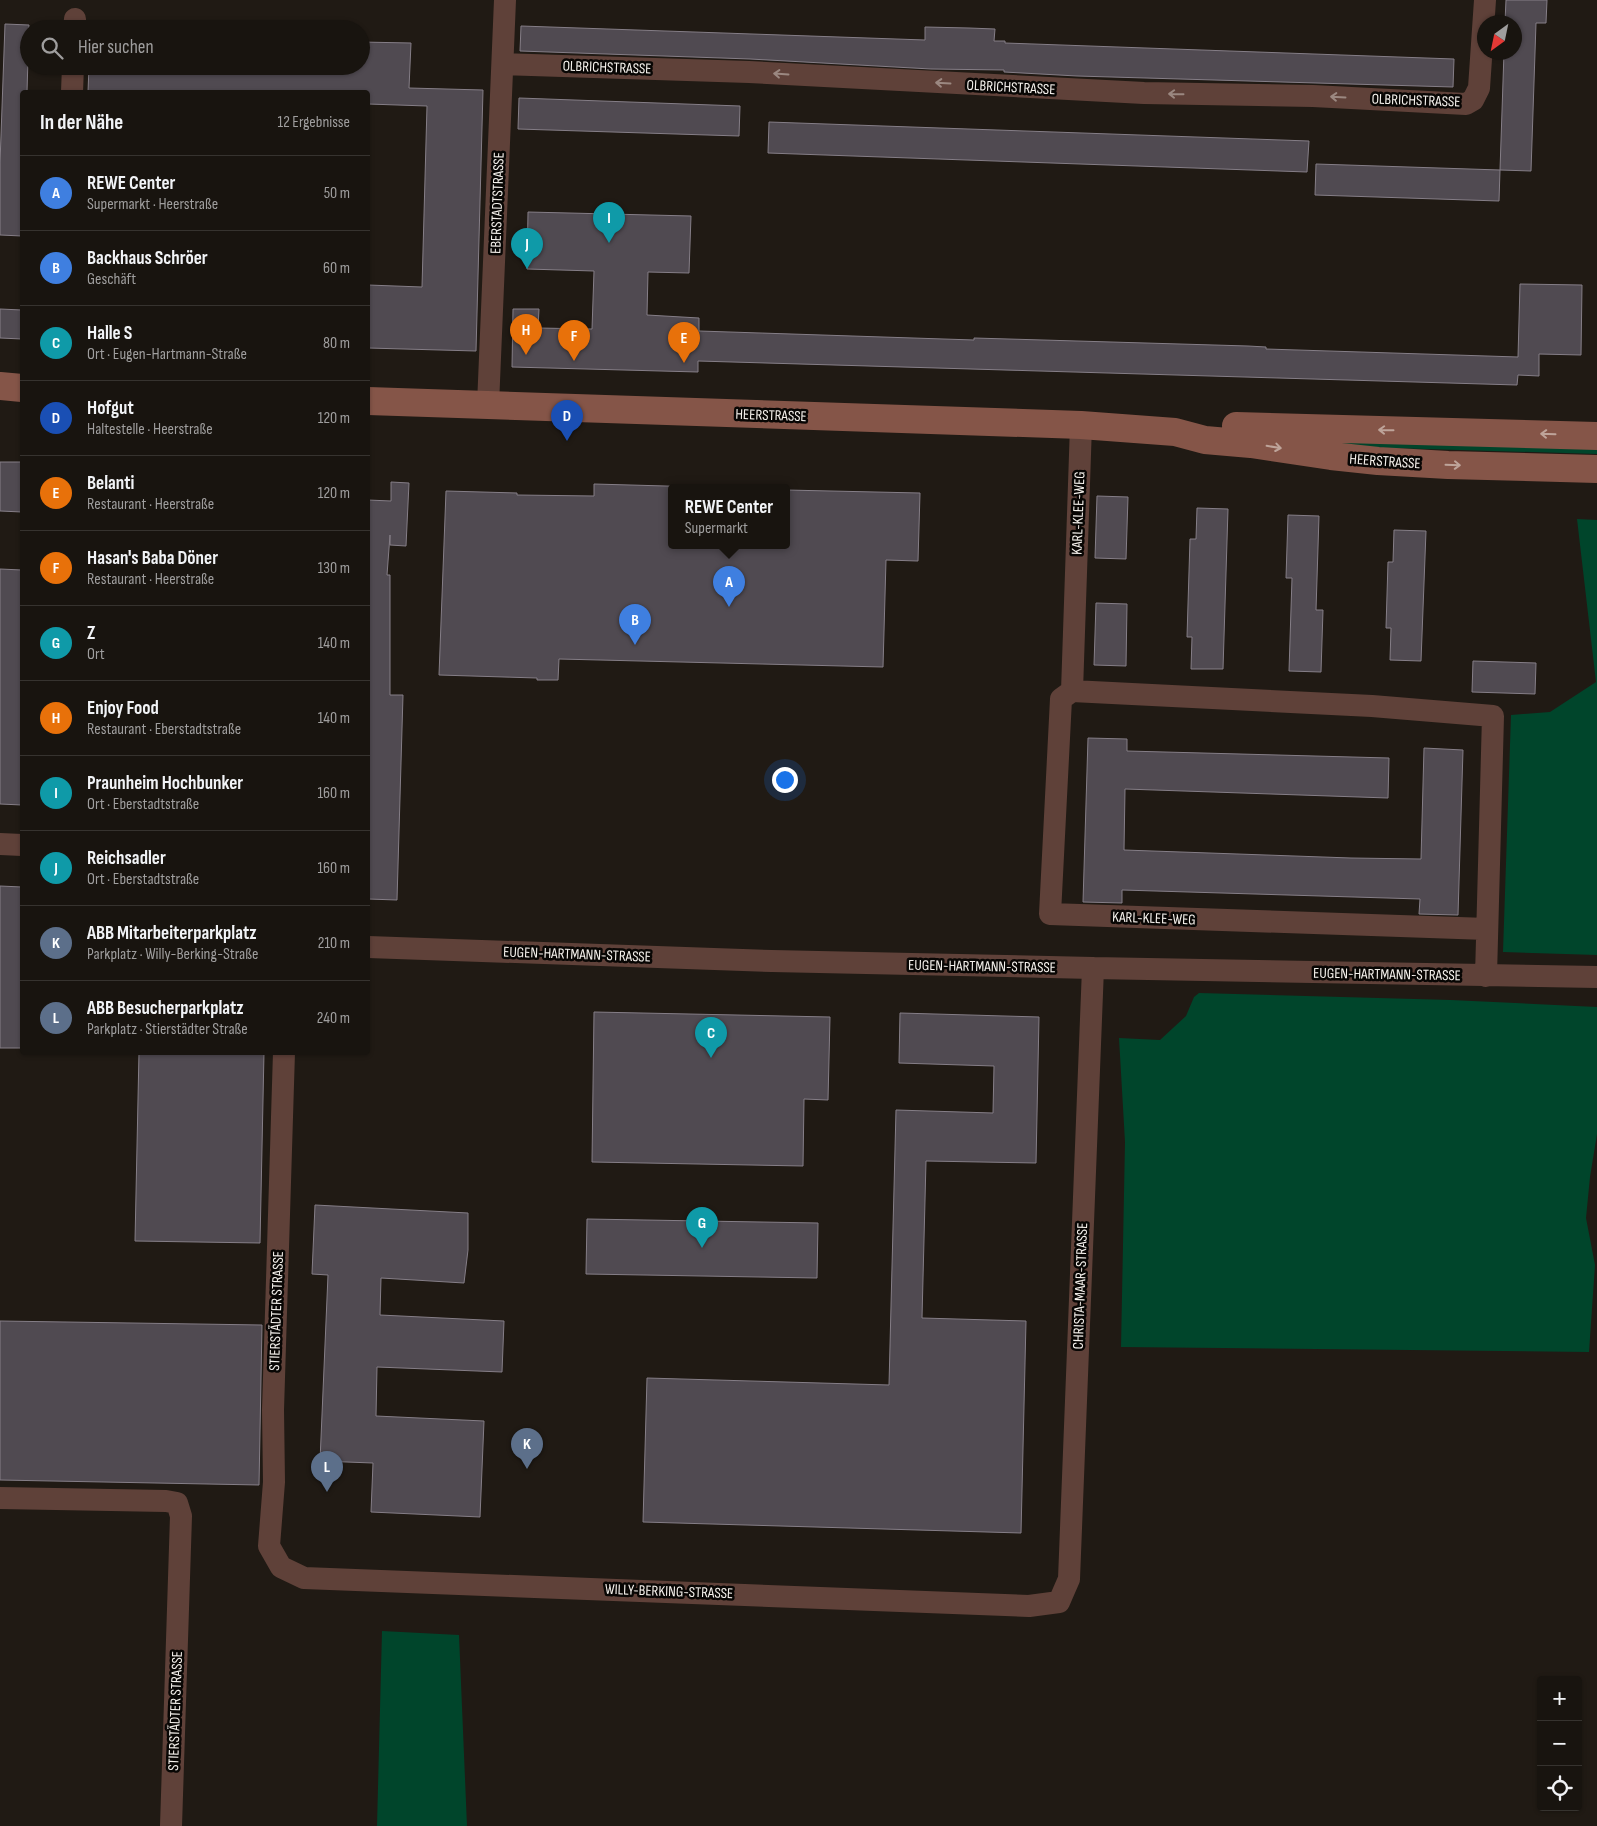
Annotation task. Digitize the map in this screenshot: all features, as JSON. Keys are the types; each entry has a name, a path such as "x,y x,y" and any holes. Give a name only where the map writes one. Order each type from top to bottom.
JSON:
{"main road":[{"path":"0,386 20,388"},
{"name":"HEERSTRASSE","path":"370,401 1081,425 1175,432 1205,440 1251,444 1378,461 1597,469"},
{"name":"HEERSTRASSE","path":"1175,432 1205,426 1597,436"}],"street":[{"name":"EBERSTADTSTRASSE","path":"488,405 505,0"},
{"name":"OLBRICHSTRASSE","path":"503,64 749,72 1144,93 1313,96 1466,104 1473,100 1479,88 1485,0"},
{"path":"72,90 73,75"},
{"name":"KARL-KLEE-WEG","path":"1081,425 1072,691 1061,699 1050,914 1487,929"},
{"path":"1072,691 1372,706 1493,716 1486,976"},
{"path":"0,844 20,845"},
{"name":"EUGEN-HARTMANN-STRASSE","path":"370,947 762,960 1597,977"},
{"name":"CHRISTA-MAAR-STRASSE","path":"1059,1602 1069,1579 1093,968"},
{"name":"STIERSTÄDTER STRASSE","path":"281,1567 269,1546 274,1482 273,1410 284,1055"},
{"name":"STIERSTÄDTER STRASSE","path":"0,1498 166,1501 177,1503 181,1516 171,1826"},
{"name":"WILLY-BERKING-STRASSE","path":"281,1567 304,1578 1029,1606 1059,1602"}],"green space":[{"path":"1264,440 1597,446 1597,454 1326,446"},
{"path":"1577,519 1597,520 1597,955 1503,952 1511,715 1550,712 1596,682"},
{"path":"1199,993 1451,1000 1597,1007 1597,1134 1586,1218 1595,1265 1589,1352 1121,1347 1125,1142 1119,1038 1160,1040 1186,1016 1194,997"},
{"path":"382,1631 459,1635 467,1826 377,1826"}],"building":[{"path":"1506,0 1547,0 1546,23 1536,23 1531,171 1500,170 1504,60 1522,60 1522,15 1505,15"},
{"path":"5,24 20,25 20,75 28,75 27,90 20,90 20,236 0,235 0,163"},
{"path":"521,26 925,40 925,27 969,28 995,29 994,41 1005,41 1005,43 1454,59 1453,87 1077,76 1004,72 1004,70 931,69 750,59 520,51"},
{"path":"370,42 411,43 409,88 483,90 476,351 370,348 370,285 422,287 427,106 370,104 370,90 88,90 89,75 370,75"},
{"path":"519,98 740,106 739,136 518,129"},
{"path":"769,122 1309,141 1307,172 768,153"},
{"path":"1316,164 1500,170 1499,201 1315,195"},
{"path":"528,212 691,216 689,273 648,272 647,315 699,318 699,331 1248,346 1266,347 1266,349 1518,357 1520,284 1582,285 1581,355 1539,354 1539,376 1518,375 1517,385 698,361 698,372 512,367 513,309 539,309 538,328 592,329 594,271 527,269"},
{"path":"0,309 20,310 20,339 0,338"},
{"path":"0,462 20,462 20,512 0,511"},
{"path":"391,482 409,483 406,546 390,545 390,535 387,575 390,575 390,695 403,695 397,900 370,899 370,500 391,501"},
{"path":"594,484 668,486 668,549 790,549 790,490 920,493 918,561 886,560 883,667 559,659 558,680 439,675 446,491 517,493 517,495 594,496"},
{"path":"1097,496 1128,497 1126,559 1095,558"},
{"path":"1197,508 1228,509 1223,669 1191,669 1192,637 1187,637 1190,539 1196,539"},
{"path":"1288,515 1319,516 1316,610 1323,610 1321,672 1289,671 1292,578 1286,578"},
{"path":"1394,530 1426,531 1421,661 1390,660 1391,628 1386,628 1388,562 1393,562"},
{"path":"0,569 20,570 20,805 0,804"},
{"path":"1096,603 1127,604 1126,666 1094,665"},
{"path":"1473,661 1536,663 1535,694 1472,692"},
{"path":"1088,738 1127,739 1127,751 1389,758 1388,798 1125,789 1124,850 1351,858 1421,859 1424,748 1463,750 1458,915 1419,914 1420,899 1122,890 1122,903 1083,902"},
{"path":"0,886 20,887 20,1048 0,1048"},
{"path":"594,1012 830,1017 828,1100 804,1099 803,1166 592,1162"},
{"path":"900,1013 1039,1017 1036,1163 926,1161 922,1318 1026,1321 1021,1533 643,1522 647,1378 889,1385 896,1110 993,1113 994,1066 899,1063"},
{"path":"139,1055 264,1055 260,1243 135,1241"},
{"path":"315,1205 468,1213 468,1250 464,1283 381,1278 380,1315 504,1321 502,1372 377,1367 376,1416 484,1421 480,1517 371,1512 373,1463 320,1461 328,1275 312,1274"},
{"path":"587,1219 818,1223 817,1278 586,1274"},
{"path":"0,1321 262,1325 259,1485 0,1480"}],"place":[{"name":"Praunheim Hochbunker","path":"609,243"},
{"name":"Reichsadler","path":"527,269"},
{"name":"Enjoy Food","path":"526,355"},
{"name":"Hasan's Baba Döner","path":"574,361"},
{"name":"Belanti","path":"684,363"},
{"name":"Hofgut","path":"567,441"},
{"name":"REWE Center","path":"729,607"},
{"name":"Backhaus Schröer","path":"635,645"},
{"name":"Halle S","path":"711,1058"},
{"name":"Z","path":"702,1248"},
{"name":"ABB Mitarbeiterparkplatz","path":"527,1469"},
{"name":"ABB Besucherparkplatz","path":"327,1492"}]}
